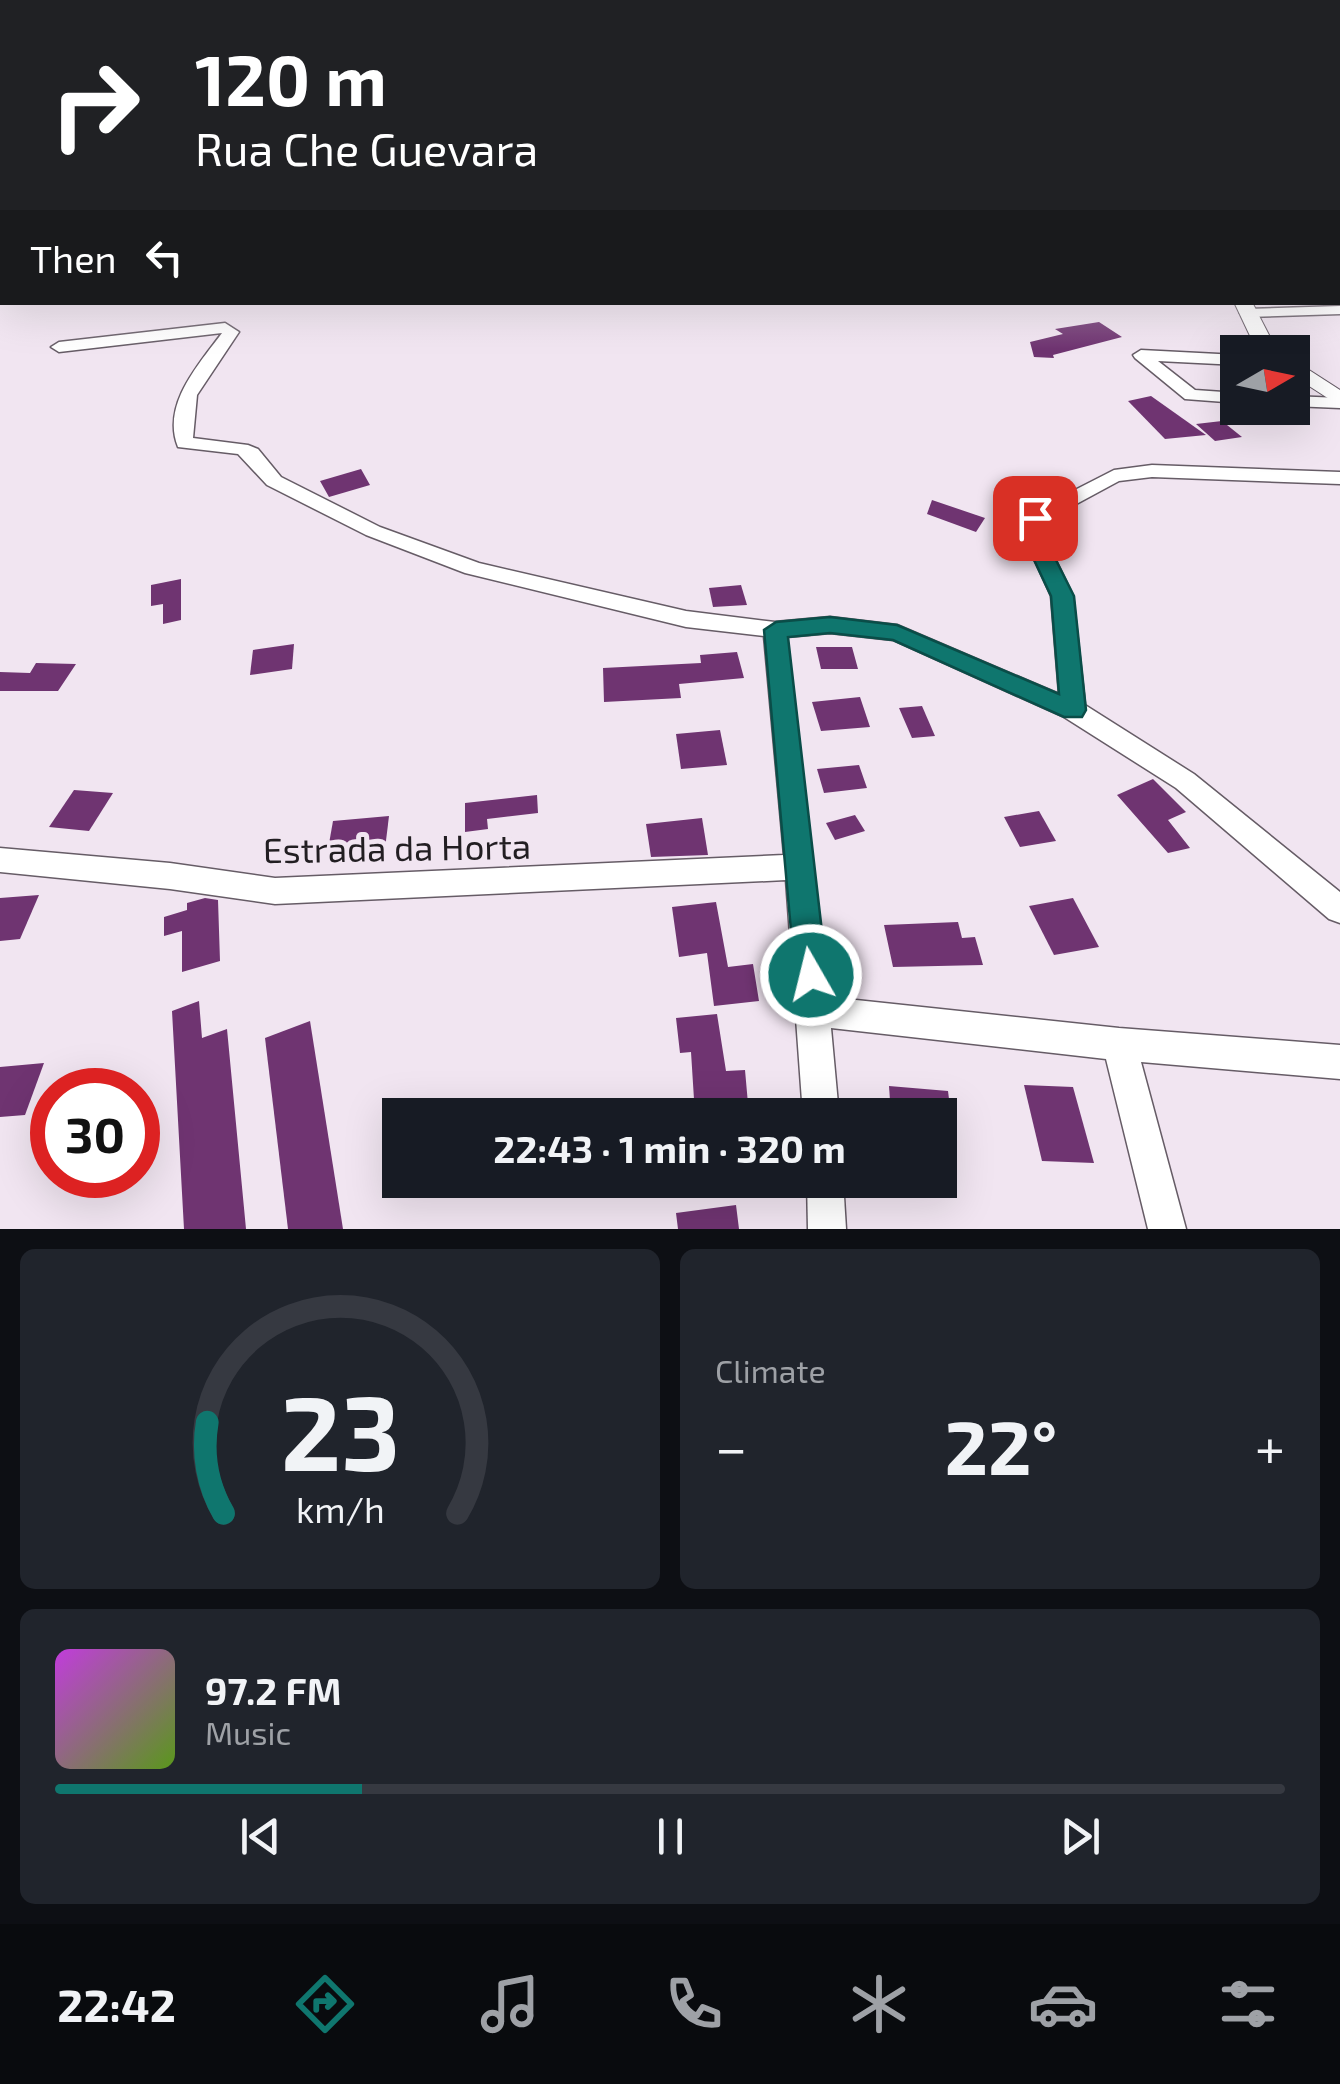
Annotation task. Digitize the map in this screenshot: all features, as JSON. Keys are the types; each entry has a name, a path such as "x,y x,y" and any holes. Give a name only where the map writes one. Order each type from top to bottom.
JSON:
{"street":[{"path":"1259,335 1245,308 1340,310"},
{"path":"59,346 224,328 230,332 209,356 181,412 184,443 242,448 274,481 290,490 373,532 472,568 686,618 776,630 830,625 897,633 1073,710 1185,781 1340,910"},
{"path":"1220,359 1141,355 1191,395 1220,397"},
{"path":"1310,380 1340,402"},
{"path":"1310,401 1340,402"},
{"path":"1073,710 1062,596 1034,540 1030,528 1035,518 1114,476 1152,471 1340,478"},
{"path":"776,630 797,867 816,1011 820,1098"},
{"name":"Estrada da Horta","path":"0,860 170,876 276,892 797,867"},
{"path":"816,1011 1119,1044 1340,1062"},
{"path":"1119,1044 1167,1229"},
{"path":"826,1198 828,1229"}],"building":[{"path":"1099,322 1122,337 1053,355 1054,358 1034,357 1030,342 1063,334 1055,329"},
{"path":"1151,396 1206,435 1165,439 1128,401"},
{"path":"1220,421 1220,425 1227,425 1242,437 1215,441 1196,424"},
{"path":"361,469 370,485 329,497 320,481"},
{"path":"932,500 985,518 976,532 927,514"},
{"path":"181,579 181,620 163,624 163,604 151,606 151,585"},
{"path":"741,585 747,605 713,607 709,588"},
{"path":"294,644 292,669 250,675 253,650"},
{"path":"816,647 852,647 858,669 821,669"},
{"path":"737,652 744,678 679,684 681,698 604,702 603,668 701,663 700,655"},
{"path":"36,663 76,664 58,691 0,691 0,672 30,673"},
{"path":"860,697 870,727 821,731 812,702"},
{"path":"922,706 935,736 912,738 899,708"},
{"path":"720,730 727,765 681,769 676,734"},
{"path":"859,765 867,788 824,793 817,769"},
{"path":"1153,779 1186,812 1168,820 1190,848 1168,853 1117,795"},
{"path":"74,790 113,793 89,831 49,827"},
{"path":"537,795 538,813 487,819 488,829 465,832 465,803"},
{"path":"1039,811 1056,841 1020,847 1004,817"},
{"path":"855,815 865,831 835,840 826,823"},
{"path":"389,816 385,849 327,855 333,821"},
{"path":"702,818 708,855 651,857 646,824"},
{"path":"39,895 20,939 0,941 0,898"},
{"path":"205,898 218,900 220,961 182,972 182,931 164,936 164,917 187,910 187,903"},
{"path":"1073,898 1099,947 1054,955 1029,906"},
{"path":"716,902 728,967 753,964 759,1001 714,1006 707,953 679,957 672,907"},
{"path":"958,922 962,938 975,937 983,965 893,967 884,925"},
{"path":"199,1001 202,1038 227,1029 246,1229 184,1229 172,1011"},
{"path":"717,1014 726,1071 745,1070 747,1098 694,1098 691,1052 680,1053 676,1018"},
{"path":"310,1021 343,1229 288,1229 265,1038"},
{"path":"44,1063 42,1068 30,1068 30,1101 25,1115 0,1117 0,1067"},
{"path":"1024,1085 1073,1087 1094,1163 1042,1161"},
{"path":"889,1086 948,1091 949,1098 890,1098"},
{"path":"736,1205 739,1229 678,1229 676,1213"}],"route":[{"path":"811,975 797,867 776,630 830,625 897,633 1073,710 1062,596 1034,540 1030,528 1035,518"}]}
